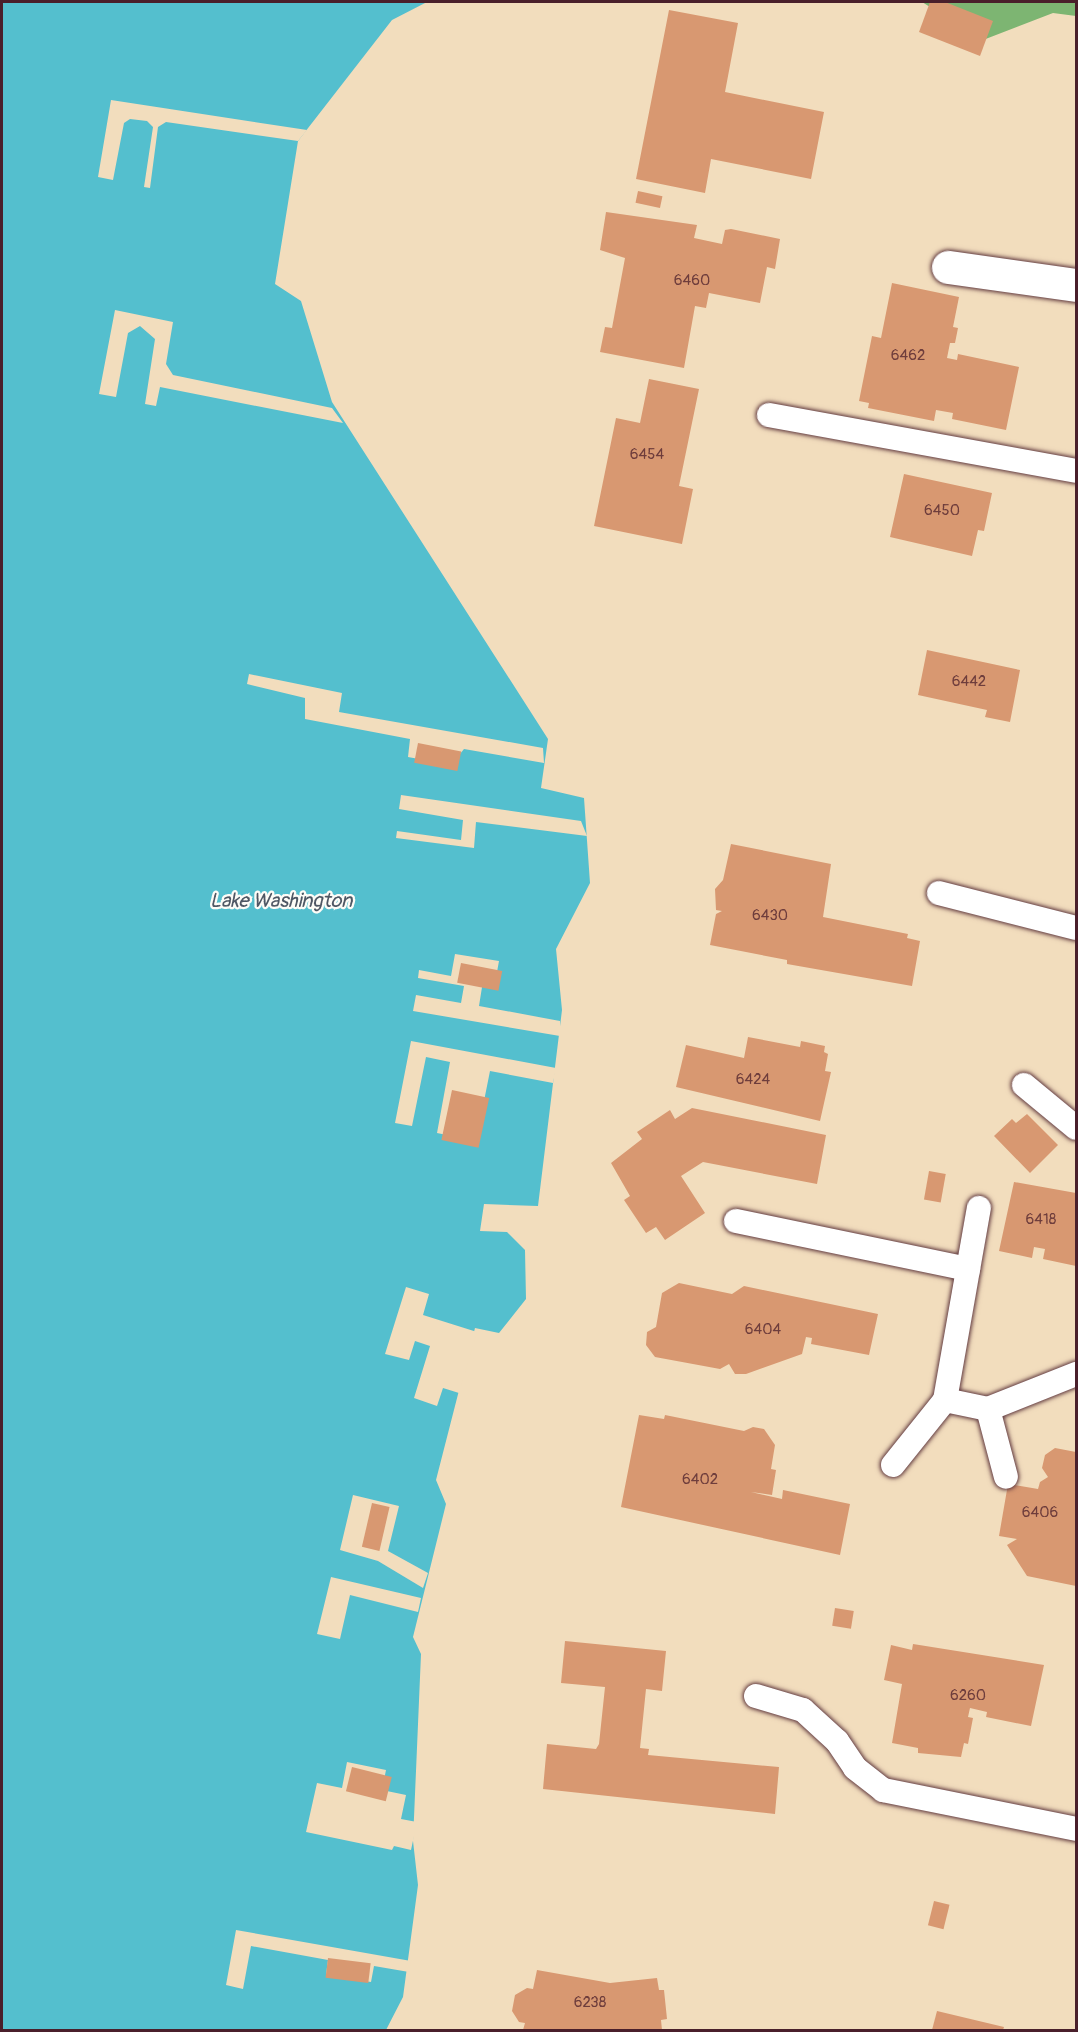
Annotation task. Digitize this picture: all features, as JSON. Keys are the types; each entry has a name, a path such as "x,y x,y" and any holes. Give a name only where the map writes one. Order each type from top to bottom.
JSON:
{"street":[{"path":"948,267 1077,285"}],"lane":[{"path":"769,415 1077,471"},
{"path":"939,893 1077,928"},
{"path":"1024,1085 1077,1128"},
{"path":"893,1464 945,1400 979,1208"},
{"path":"736,1221 968,1269"},
{"path":"945,1400 988,1409 1077,1374"},
{"path":"988,1409 1006,1477"},
{"path":"756,1696 803,1710 837,1741 855,1768 883,1790 1077,1829"}],"green space":[{"path":"922,2 1076,2 1076,16 1053,13 983,40"}],"water":[{"name":"Lake Washington","path":"2,2 427,2 392,20 298,141 275,284 301,301 332,402 548,739 541,788 584,798 590,883 556,949 562,1010 538,1206 484,1204 480,1231 507,1232 525,1250 526,1299 499,1333 475,1328 436,1480 446,1504 413,1637 421,1654 413,1841 418,1885 403,1997 386,2030 2,2030"}],"pier":[{"path":"111,100 307,130 298,141 166,122 158,127 150,188 144,187 153,127 147,121 130,119 124,123 113,180 98,177"},
{"path":"115,310 173,322 166,364 173,375 332,408 343,423 160,387 156,406 145,404 155,339 140,326 128,333 116,397 99,394"},
{"path":"249,674 342,693 339,712 543,748 544,763 464,749 451,765 408,757 410,739 305,719 305,698 247,684"},
{"path":"401,795 581,821 587,836 476,822 474,848 396,838 397,831 461,840 463,820 399,809"},
{"path":"455,954 499,961 495,983 483,981 479,1006 560,1021 560,1036 413,1011 416,995 461,1003 464,986 418,978 419,970 451,976"},
{"path":"411,1041 556,1068 553,1083 490,1071 476,1141 437,1133 450,1062 426,1057 412,1126 395,1123"},
{"path":"406,1287 429,1294 423,1315 477,1332 459,1393 443,1388 437,1406 414,1398 430,1346 415,1341 409,1360 385,1354"},
{"path":"353,1495 399,1506 388,1551 428,1573 423,1588 378,1561 340,1550"},
{"path":"331,1577 421,1598 418,1612 350,1595 340,1639 317,1634"},
{"path":"347,1762 386,1770 382,1790 406,1795 401,1819 417,1822 411,1850 394,1846 392,1850 306,1832 317,1783 342,1788"},
{"path":"236,1930 411,1961 409,1972 374,1966 371,1982 326,1975 328,1960 251,1946 243,1989 226,1985"}],"building":[{"path":"930,2 945,2 993,21 980,56 919,32"},
{"path":"669,10 738,23 725,92 824,112 811,179 711,159 705,193 636,179"},
{"path":"638,191 662,196 660,208 636,203"},
{"path":"606,212 697,225 694,238 722,244 725,230 731,229 780,239 775,269 767,267 760,303 709,293 706,308 695,306 684,368 600,352 605,327 612,328 625,258 600,250"},
{"path":"892,283 959,297 953,327 958,328 955,343 950,343 947,358 957,360 958,354 1019,367 1006,430 952,419 953,413 936,410 934,421 868,408 869,403 859,401 872,336 881,338"},
{"path":"649,379 699,389 679,486 693,489 682,544 594,526 616,418 640,423"},
{"path":"904,474 992,493 984,531 978,530 972,556 890,537"},
{"path":"927,650 1020,670 1010,722 985,717 987,710 918,695"},
{"path":"418,743 461,751 457,771 414,763"},
{"path":"731,844 831,864 823,917 908,934 907,938 920,941 912,986 787,964 787,960 710,945 716,914 722,911 716,910 715,889 723,880"},
{"path":"461,963 502,971 498,991 457,983"},
{"path":"748,1037 800,1047 801,1041 825,1046 824,1052 828,1054 825,1071 831,1072 820,1121 676,1087 686,1045 744,1058"},
{"path":"452,1090 489,1098 479,1148 441,1140"},
{"path":"692,1108 826,1135 817,1184 703,1162 681,1176 705,1213 665,1240 656,1227 646,1233 624,1200 630,1196 611,1163 642,1139 637,1132 670,1110 675,1119"},
{"path":"1027,1114 1058,1145 1030,1173 994,1136 1012,1119 1016,1123"},
{"path":"929,1171 946,1174 941,1203 924,1200"},
{"path":"1014,1182 1076,1193 1076,1266 1043,1259 1045,1249 1034,1247 1032,1258 999,1251"},
{"path":"679,1283 732,1294 744,1286 878,1314 869,1355 811,1344 812,1338 806,1337 802,1354 746,1374 735,1374 729,1364 720,1369 655,1357 646,1345 647,1332 656,1327 662,1293"},
{"path":"639,1415 664,1419 665,1415 744,1431 753,1427 764,1429 775,1445 771,1469 776,1470 772,1495 751,1492 782,1499 783,1490 850,1504 840,1555 621,1507"},
{"path":"1055,1448 1076,1452 1076,1586 1027,1576 1007,1545 1017,1539 999,1536 1008,1484 1038,1489 1040,1482 1048,1477 1042,1468 1045,1455"},
{"path":"372,1503 390,1507 379,1551 362,1547"},
{"path":"835,1608 854,1611 851,1629 832,1626"},
{"path":"565,1641 666,1651 662,1691 646,1689 640,1748 649,1749 648,1755 779,1767 775,1814 543,1789 547,1744 596,1749 599,1744 605,1687 561,1683"},
{"path":"913,1644 1044,1665 1031,1726 986,1717 987,1712 970,1708 968,1717 973,1718 968,1744 964,1743 961,1757 918,1753 918,1748 892,1743 902,1684 884,1680 891,1645 912,1650"},
{"path":"352,1767 392,1777 386,1801 346,1791"},
{"path":"934,1901 950,1905 943,1929 928,1925"},
{"path":"328,1958 371,1963 368,1983 326,1978"},
{"path":"537,1970 610,1983 657,1978 659,1990 664,1990 667,2019 661,2020 662,2030 523,2030 525,2023 519,2022 512,2011 515,1995 527,1988 533,1989"},
{"path":"937,2011 1004,2027 1003,2030 932,2030"}]}
